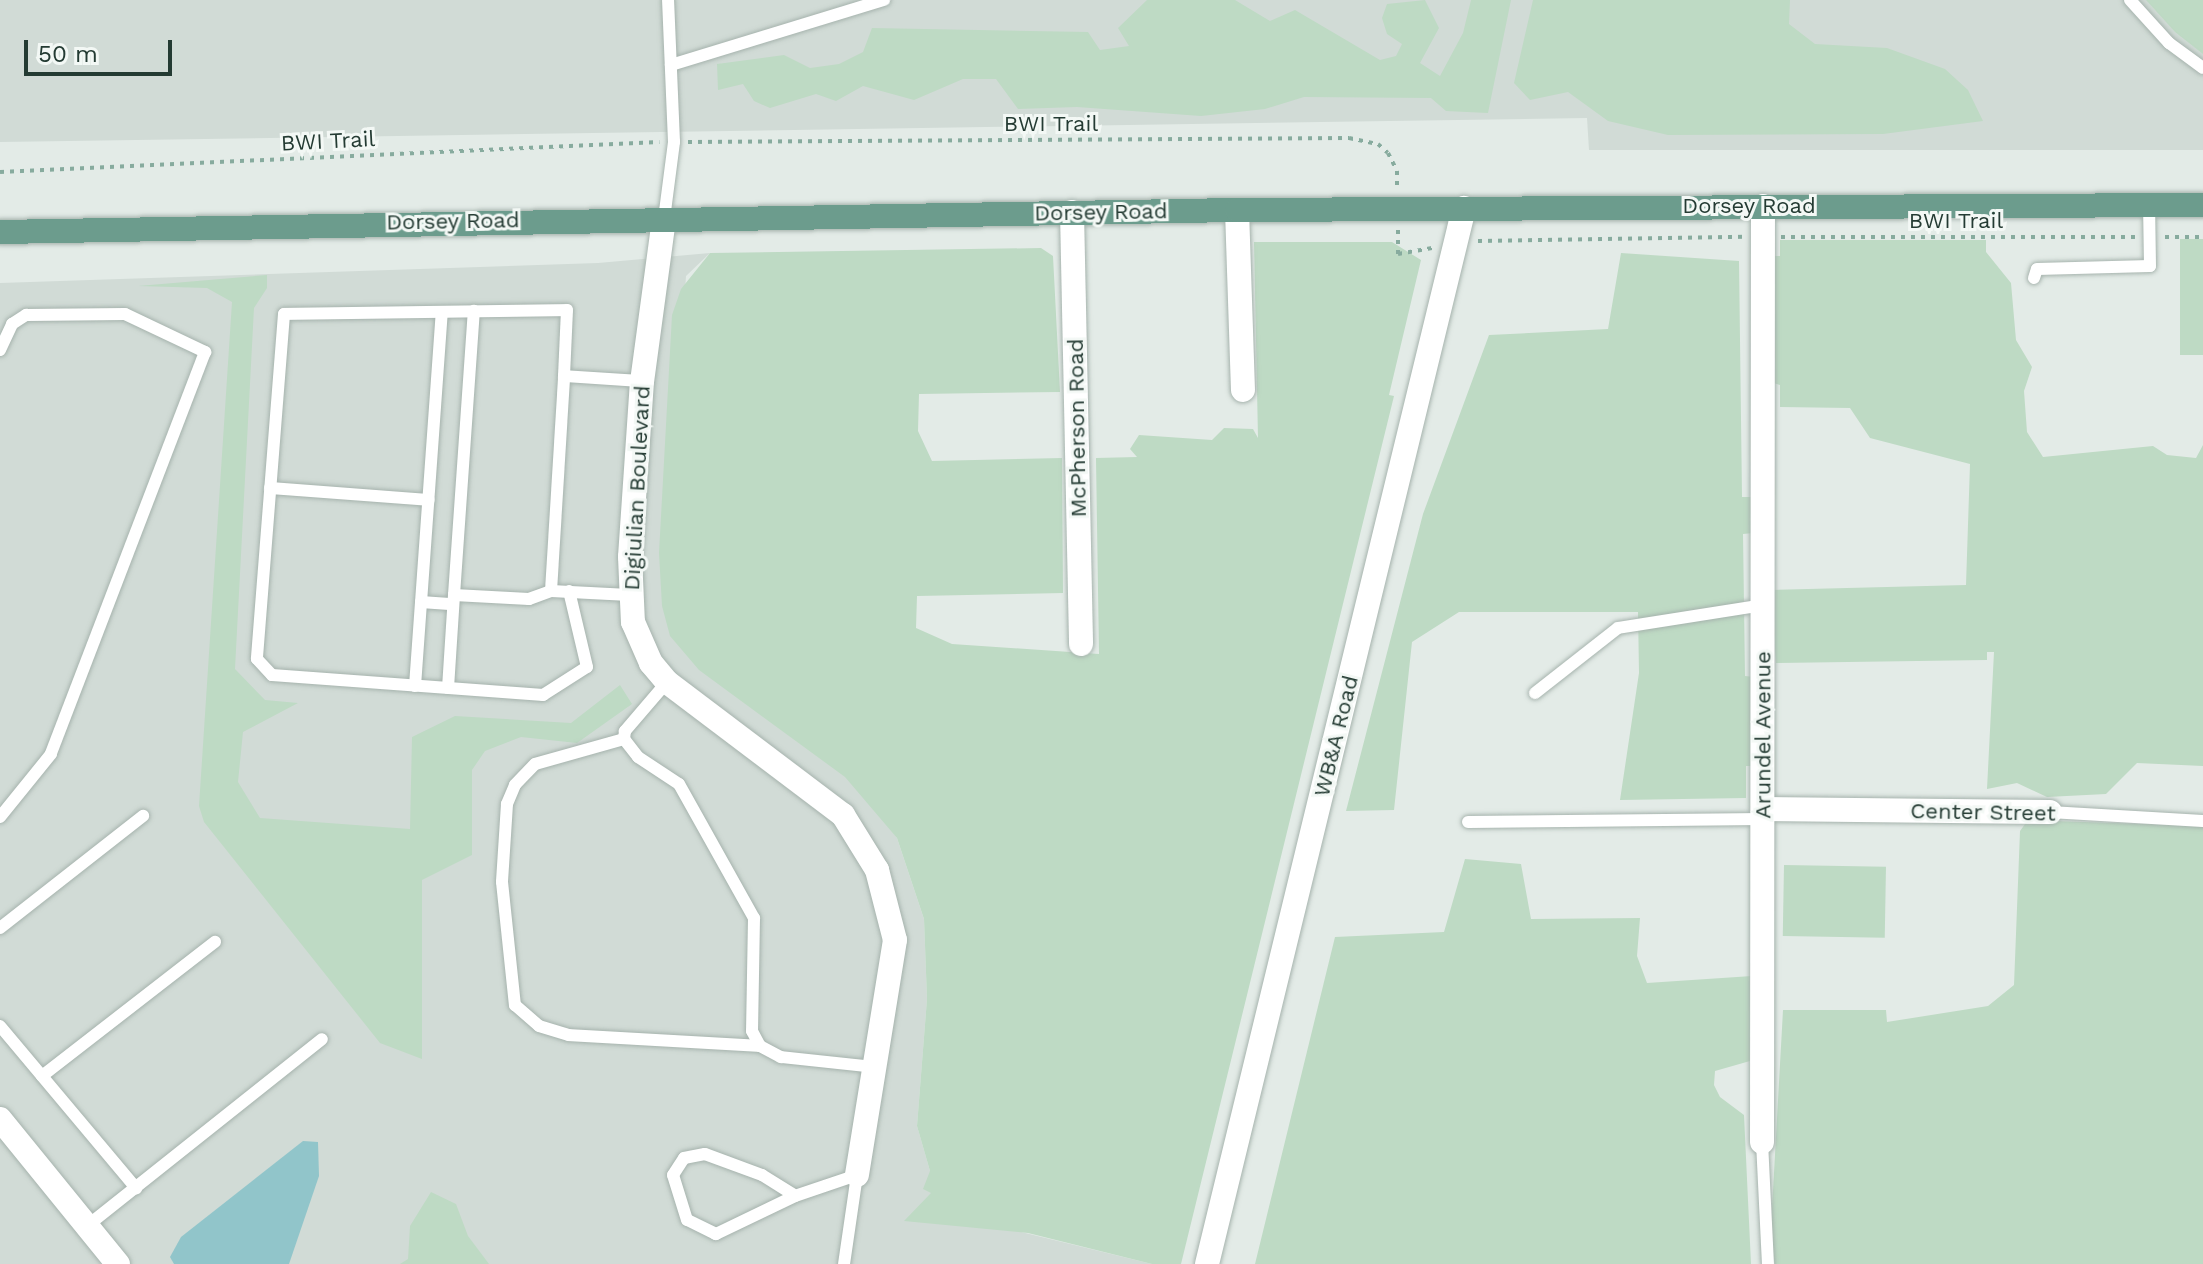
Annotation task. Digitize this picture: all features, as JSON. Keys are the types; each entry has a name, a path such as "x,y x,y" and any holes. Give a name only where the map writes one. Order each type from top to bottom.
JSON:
{"main road":[{"name":"Dorsey Road","path":"0,232 1072,212 2203,205"}],"street":[{"name":"Arundel Avenue","path":"1762,1142 1763,206"},
{"name":"WB&A Road","path":"1207,1264 1464,208"},
{"path":"1237,210 1243,390"},
{"name":"McPherson Road","path":"1072,212 1081,644"},
{"name":"Digiulian Boulevard","path":"664,219 642,381 629,595 640,641 667,682 843,815 877,870 895,940 857,1175"},
{"name":"Center Street","path":"1763,814 2050,812"},
{"path":"0,1119 118,1264"}],"lane":[{"path":"664,219 674,142 668,0"},
{"path":"671,65 884,0"},
{"path":"2130,0 2169,43 2203,68"},
{"path":"2034,278 2037,269 2150,266 2149,205"},
{"path":"551,591 567,310 284,314 257,659 272,675 543,695 587,667 569,591"},
{"path":"448,688 474,311"},
{"path":"415,686 442,312"},
{"path":"0,350 12,324 26,315 125,314 205,352 51,754 0,817"},
{"path":"564,376 642,381"},
{"path":"270,488 429,500"},
{"path":"421,602 529,599 551,591 629,595"},
{"path":"1535,693 1618,628 1763,605"},
{"path":"667,682 625,731 624,739 638,757 679,784 754,918 752,1031 760,1046"},
{"path":"624,739 535,764 515,785 507,804 502,882 515,1005 539,1026 569,1035 760,1046 807,1062 874,1067"},
{"name":"Center Street","path":"2050,812 2203,821"},
{"path":"1468,822 1763,814"},
{"path":"0,928 143,816"},
{"path":"42,1076 215,942"},
{"path":"0,1026 136,1188"},
{"path":"87,1226 322,1039"},
{"name":"Arundel Avenue","path":"1762,1142 1768,1264"},
{"path":"795,1196 762,1175 705,1154 684,1158 673,1175 687,1220 716,1234 795,1196 857,1175 844,1264"}],"path":[{"name":"BWI Trail","path":"689,142 1349,138 1378,144 1397,171"},
{"name":"BWI Trail","path":"0,172 657,142"},
{"path":"1528,238 1741,237"},
{"name":"BWI Trail","path":"1787,237 2124,237"},
{"path":"2181,237 2203,237"}],"shaded area":[{"path":"0,0 2203,0 2203,150 1589,150 1587,118 0,142"},
{"path":"710,253 686,276 667,572 860,787 897,838 924,919 927,999 917,1126 930,1171 1005,1228 1152,1264 0,1264 0,283 598,263"}],"green space":[{"path":"1147,0 1235,0 1270,21 1295,10 1380,60 1396,56 1402,44 1387,34 1382,18 1387,4 1425,0 1439,28 1420,63 1440,76 1463,33 1471,0 1511,0 1488,113 1446,111 1431,98 1304,97 1265,109 1201,116 1077,107 1018,109 996,79 963,79 914,100 863,86 836,101 816,94 770,108 754,101 743,84 718,90 717,64 784,55 810,68 839,64 863,52 872,28 1088,32 1100,50 1129,46 1118,28"},
{"path":"1533,0 1790,0 1789,24 1815,44 1887,48 1945,69 1968,90 1983,121 1883,134 1668,135 1608,121 1568,92 1530,100 1514,83"},
{"path":"2146,0 2203,0 2203,54 2175,32"},
{"path":"2180,239 2203,239 2203,355 2180,355"},
{"path":"1780,240 1986,240 1986,252 2011,283 2016,340 2032,367 2024,391 2027,432 2043,457 2153,446 2167,455 2196,458 2203,445 2203,766 2137,763 2106,794 2047,797 2017,783 1987,789 1994,652 1987,652 1987,660 1776,663 1771,590 1966,585 1970,464 1870,438 1850,408 1780,407 1780,385 1770,382 1771,256 1780,256"},
{"path":"1254,242 1392,242 1421,260 1389,395 1394,396 1181,1264 1152,1264 1028,1233 904,1221 931,1193 923,1189 930,1171 917,1126 927,999 924,919 897,838 845,777 699,670 670,636 662,606 659,553 672,315 681,289 710,253 1041,248 1053,256 1060,392 919,394 918,431 932,461 1062,458 1063,593 917,596 916,628 952,644 1099,654 1096,458 1137,457 1130,449 1139,435 1212,440 1224,428 1253,429 1258,438"},
{"path":"1621,253 1739,261 1742,497 1753,497 1753,533 1743,534 1745,676 1754,677 1753,766 1746,766 1746,798 1620,800 1639,673 1638,612 1459,612 1412,642 1394,810 1346,811 1423,514 1489,335 1608,329"},
{"path":"267,275 267,288 254,308 235,669 265,700 298,703 243,732 238,782 260,818 410,829 412,737 455,716 571,723 620,685 632,704 577,743 521,737 485,751 472,770 472,855 422,880 422,1059 380,1043 204,822 199,806 232,302 207,288 138,286"},
{"path":"2028,820 2203,826 2203,1264 1775,1264 1770,1245 1783,1010 1886,1010 1887,1022 1988,1006 2014,985 2020,831"},
{"path":"1465,859 1521,864 1531,919 1640,918 1637,956 1647,983 1752,976 1750,1061 1715,1071 1714,1085 1720,1097 1744,1115 1751,1264 1255,1264 1335,937 1444,932"},
{"path":"1784,865 1886,867 1885,938 1783,936"},
{"path":"431,1192 456,1204 468,1236 489,1264 400,1264 408,1259 410,1226"}],"water":[{"path":"303,1141 318,1142 319,1176 289,1264 174,1264 170,1257 181,1237"}]}
